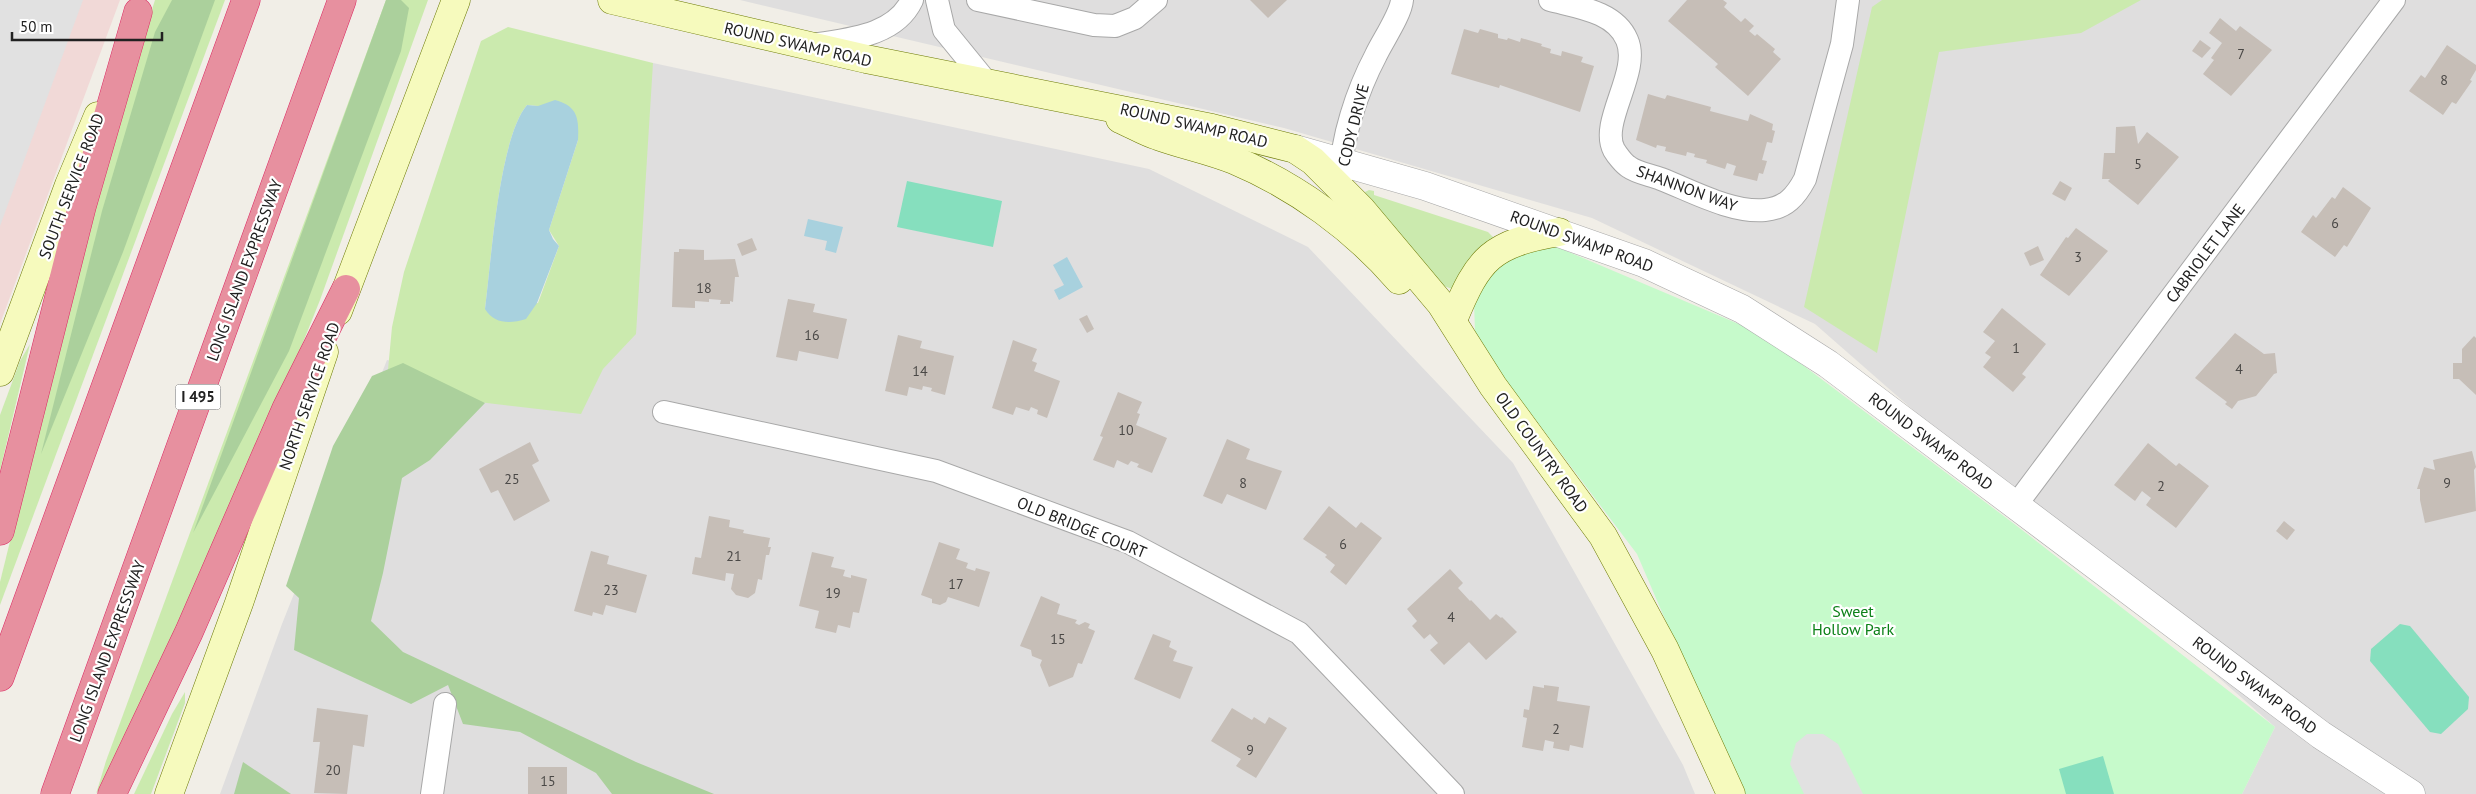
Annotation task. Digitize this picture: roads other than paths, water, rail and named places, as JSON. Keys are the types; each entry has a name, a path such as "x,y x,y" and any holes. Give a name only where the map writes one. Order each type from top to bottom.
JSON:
{"highway":[{"path":"0,677 246,0"},
{"name":"LONG ISLAND EXPRESSWAY","path":"55,794 342,0"},
{"path":"0,531 82,206 141,6"},
{"path":"112,794 189,632 286,409 346,289"}],"main road":[{"name":"NORTH SERVICE ROAD","path":"169,794 239,602 346,289 456,0"},
{"name":"ROUND SWAMP ROAD","path":"612,0 806,46 1212,128 1296,149"},
{"name":"SOUTH SERVICE ROAD","path":"0,372 69,185 141,6"},
{"path":"1082,101 1156,136 1212,152 1253,169 1288,189 1346,228 1381,259 1444,334 1493,386"},
{"name":"OLD COUNTRY ROAD","path":"1296,149 1313,161 1341,175 1452,320 1493,386 1603,536 1625,573 1665,650 1729,793"},
{"path":"1452,320 1476,271 1493,253 1512,242 1559,232"}],"street":[{"path":"806,46 858,37 889,26 906,12 912,0"},
{"path":"937,0 944,30 988,84"},
{"path":"978,0 1094,24 1114,26 1135,18 1156,0"},
{"name":"SHANNON WAY","path":"1550,0 1600,14 1617,24 1627,39 1630,54 1628,70 1611,127 1613,149 1629,167 1732,206 1766,210 1787,204 1798,192 1805,179 1842,44 1848,0"},
{"name":"CABRIOLET LANE","path":"2016,505 2394,0"},
{"name":"CODY DRIVE","path":"1346,228 1341,175 1362,82 1409,1"},
{"name":"ROUND SWAMP ROAD","path":"1341,175 1425,186 1644,263 1750,313 1828,364 2321,735 2411,794"},
{"name":"OLD BRIDGE COURT","path":"664,412 936,471 1128,542 1298,633 1454,794"},
{"path":"432,794 446,704"}],"water":[{"path":"555,100 573,110 576,114 578,126 578,140 549,230 559,246 537,303 526,319 503,322 493,318 485,309 498,202 509,144 517,121 527,105 538,106"},
{"path":"808,219 843,227 836,253 825,250 827,241 804,236"},
{"path":"1067,257 1083,287 1059,300 1054,290 1064,285 1053,265"}],"park label":[{"name":"Sweet Hollow Park","path":"1853,620"}]}
